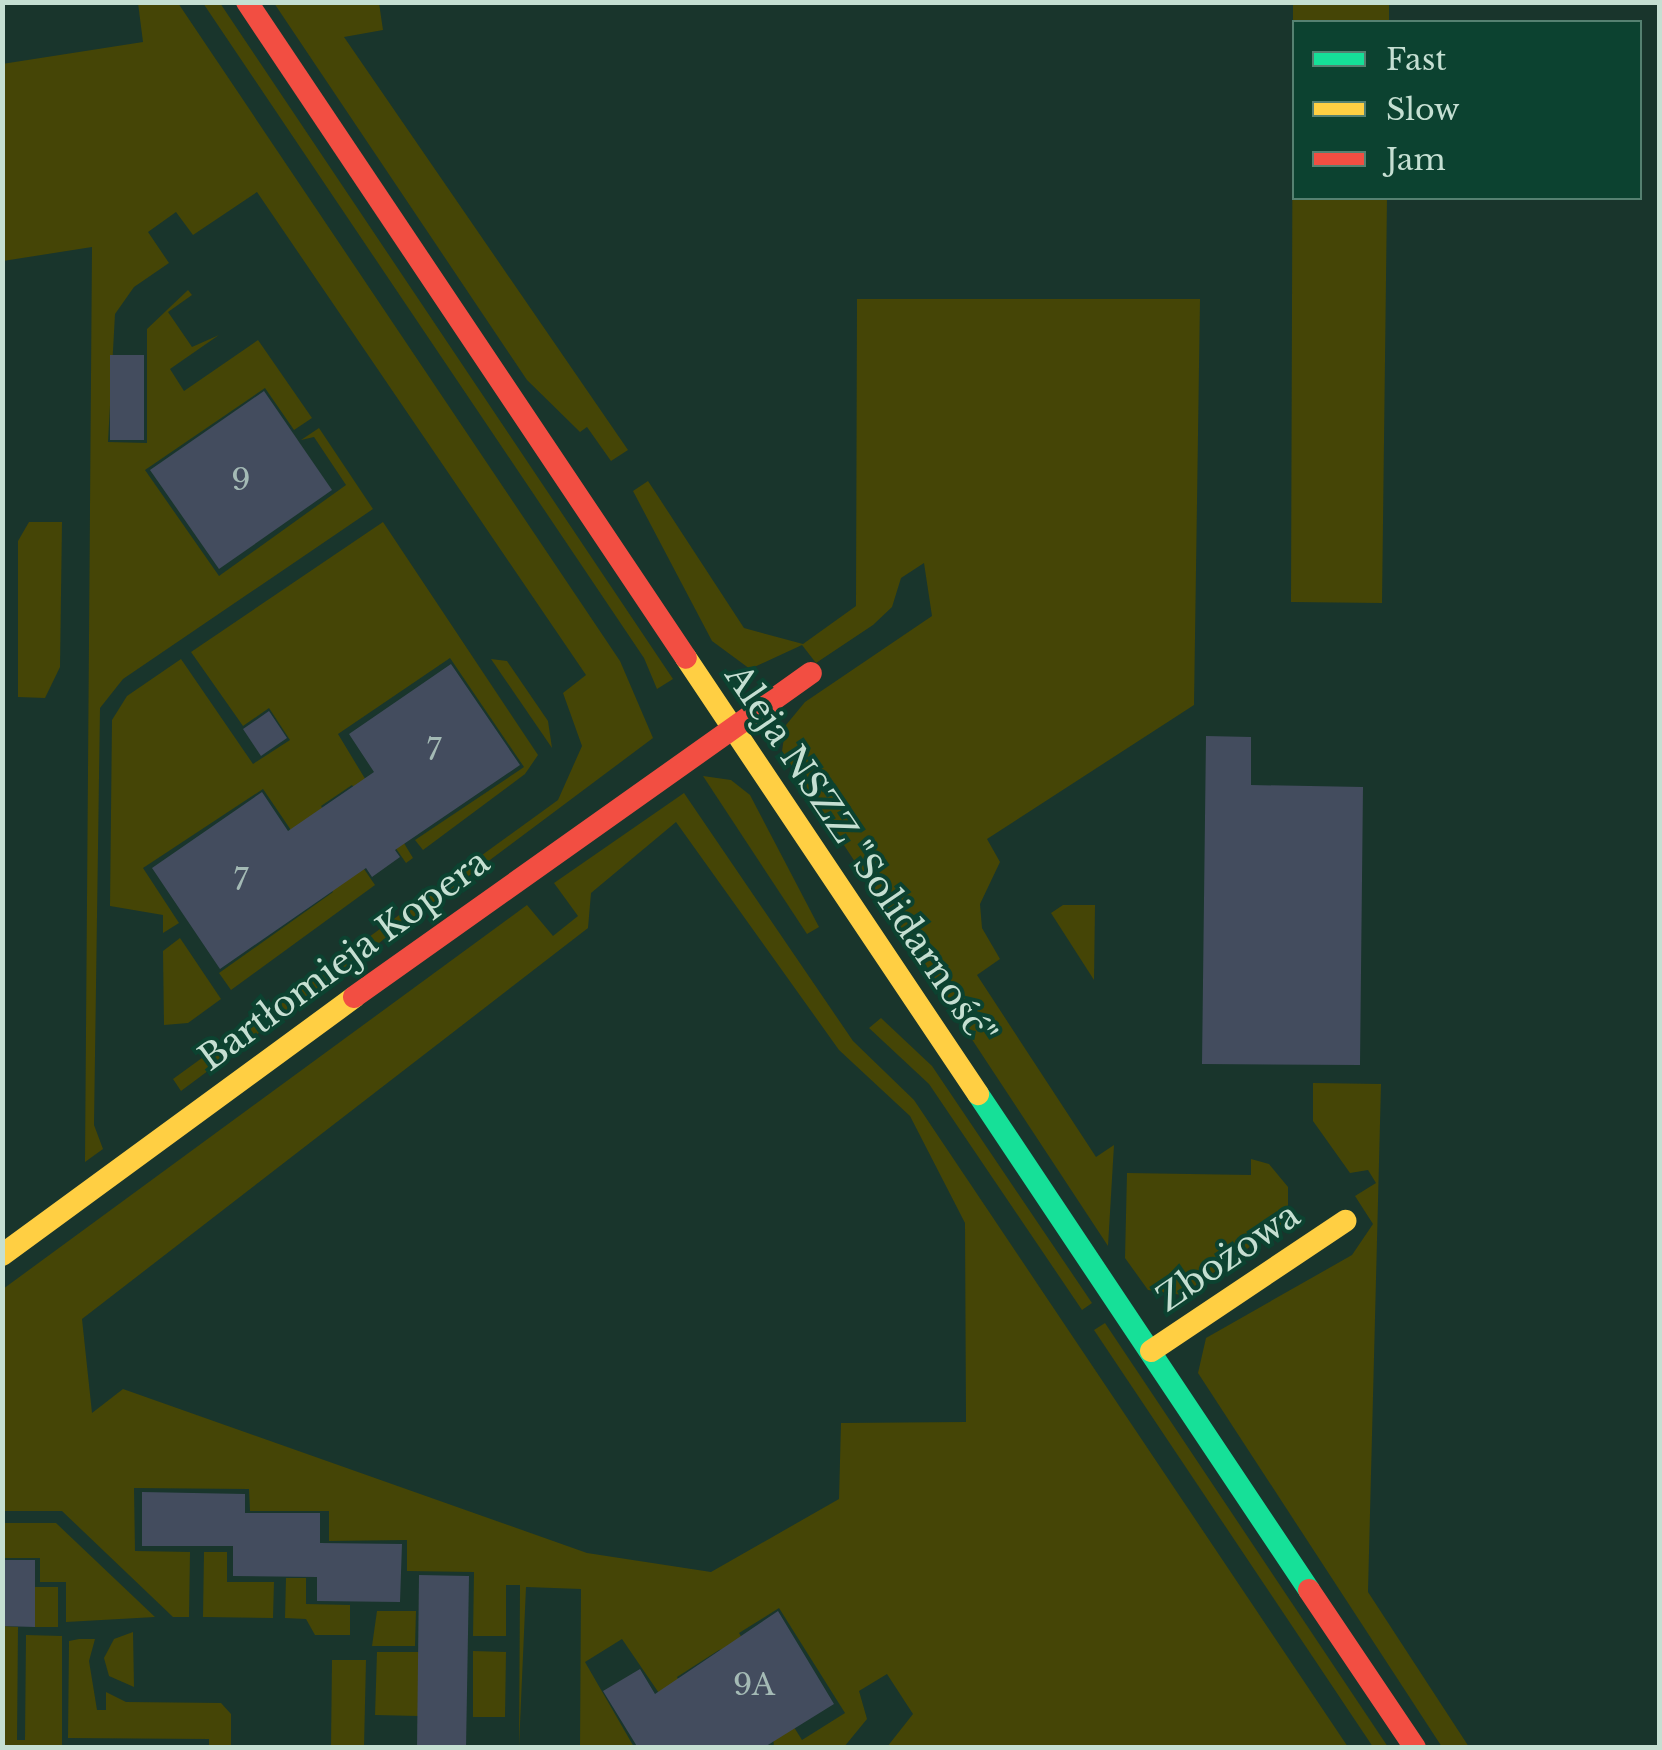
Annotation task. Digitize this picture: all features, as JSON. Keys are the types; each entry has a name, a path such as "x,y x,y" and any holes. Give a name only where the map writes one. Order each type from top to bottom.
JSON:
{"street":[{"name":"Aleja NSZZ \"Solidarność\"","path":"246,2 1414,1748"},
{"name":"Bartłomieja Kopera","path":"2,1256 810,673"},
{"name":"Zbożowa","path":"1151,1351 1344,1221"}],"shaded area":[{"path":"138,3 178,3 620,661 653,738 181,1091 173,1079 558,800 582,746 563,693 586,675 257,192 193,235 176,212 148,232 169,263 134,287 115,314 108,442 147,443 147,329 188,290 192,295 168,312 192,347 219,335 170,369 184,391 258,340 312,418 294,430 265,388 145,470 219,576 346,485 314,437 301,440 319,428 373,509 123,679 100,708 94,1125 103,1149 85,1162 92,247 3,261 2,64 143,42"},
{"path":"203,3 220,3 673,679 657,689 644,658"},
{"path":"274,3 379,3 383,30 344,37 628,450 611,461 587,427 580,432 527,380"},
{"path":"1293,3 1389,3 1389,20 1293,20"},
{"path":"1292,200 1387,200 1382,603 1291,602"},
{"path":"857,299 1200,299 1194,705 987,839 1000,862 980,904 982,928 1000,959 977,975 1096,1157 1114,1145 1108,1246 782,751 786,725 805,702 932,616 924,563 901,578 892,607 873,625 816,663 802,645 750,669 712,641 633,491 648,481 744,628 803,644 856,606"},
{"path":"29,522 62,522 60,667 45,698 18,697 18,541"},
{"path":"383,522 538,755 525,774 423,850 415,840 524,767 450,658 338,734 413,858 406,863 352,785 321,806 375,885 231,990 219,973 333,892 263,789 143,868 179,923 163,933 163,915 110,906 112,720 127,696 181,659 253,764 290,740 269,708 243,726 191,652"},
{"path":"491,659 507,661 548,721 552,748"},
{"path":"703,776 731,780 750,795 819,927 807,934"},
{"path":"684,793 853,1041 914,1100 1348,1747 887,1747 913,1714 887,1674 859,1691 867,1719 844,1747 774,1747 773,1737 792,1724 802,1740 845,1713 779,1608 739,1633 747,1646 719,1650 677,1677 682,1687 663,1699 622,1639 585,1662 634,1747 580,1747 581,1589 526,1587 519,1747 520,1585 506,1585 506,1636 473,1636 474,1572 407,1571 407,1540 329,1541 329,1511 250,1511 249,1489 134,1488 135,1551 190,1552 189,1617 173,1617 62,1511 3,1511 3,1289 527,905 553,936 578,916 554,883","holes":["676,822 839,1050 910,1116 965,1223 966,1422 841,1423 839,1499 711,1572 587,1553 123,1389 92,1413 82,1319 588,928 591,893"]},
{"path":"1063,905 1095,905 1094,980 1051,913"},
{"path":"180,938 221,999 188,1023 164,1025 163,951"},
{"path":"881,1018 932,1066 1092,1303 1082,1310 929,1084 869,1028"},
{"path":"1313,1083 1381,1084 1368,1592 1469,1747 1442,1747 1198,1373 1206,1338 1352,1255 1373,1224 1355,1196 1376,1183 1368,1170 1350,1173 1313,1121"},
{"path":"1251,1159 1269,1164 1288,1187 1288,1220 1182,1295 1148,1290 1125,1258 1127,1173 1251,1175"},
{"path":"1105,1323 1388,1747 1373,1747 1094,1330"},
{"path":"3,1523 56,1523 155,1617 66,1622 66,1582 40,1582 40,1558 3,1558"},
{"path":"204,1552 227,1552 227,1582 274,1582 273,1618 203,1617"},
{"path":"286,1578 306,1578 306,1604 350,1605 350,1635 315,1635 306,1619 285,1618"},
{"path":"35,1587 58,1587 58,1627 35,1627"},
{"path":"377,1611 416,1611 415,1646 372,1646"},
{"path":"3,1626 18,1627 17,1740 25,1740 26,1635 62,1636 62,1747 3,1747"},
{"path":"133,1632 134,1687 109,1676 104,1658 114,1639"},
{"path":"95,1639 89,1661 97,1710 106,1710 106,1692 126,1702 221,1703 231,1714 231,1747 209,1747 209,1739 68,1738 69,1641"},
{"path":"473,1651 506,1652 505,1717 473,1717"},
{"path":"377,1652 419,1652 418,1716 375,1715"},
{"path":"332,1660 366,1660 364,1747 331,1747"}],"building":[{"path":"110,355 144,355 144,440 110,440"},
{"path":"264,391 332,490 219,569 150,470"},
{"path":"451,664 520,765 395,850 400,857 372,877 366,868 220,969 152,868 262,792 288,831 374,772 349,734"},
{"path":"269,711 287,738 261,756 243,729"},
{"path":"1206,736 1251,737 1251,785 1363,787 1360,1065 1202,1064"},
{"path":"142,1492 245,1494 245,1513 320,1513 320,1543 402,1544 400,1602 317,1601 317,1577 233,1576 233,1546 142,1546"},
{"path":"2,1560 35,1560 35,1627 2,1626"},
{"path":"419,1575 469,1576 466,1748 417,1748"},
{"path":"778,1611 834,1704 763,1748 638,1748 603,1691 640,1669 655,1694"}],"traffic: fast":[{"path":"978,1094 1309,1590"}],"traffic: slow":[{"path":"686,658 978,1094"},
{"path":"2,1255 354,997"},
{"path":"1151,1351 1345,1221"}],"traffic: jam":[{"path":"247,2 686,658"},
{"path":"354,997 811,673"},
{"path":"1309,1590 1415,1748"}]}
